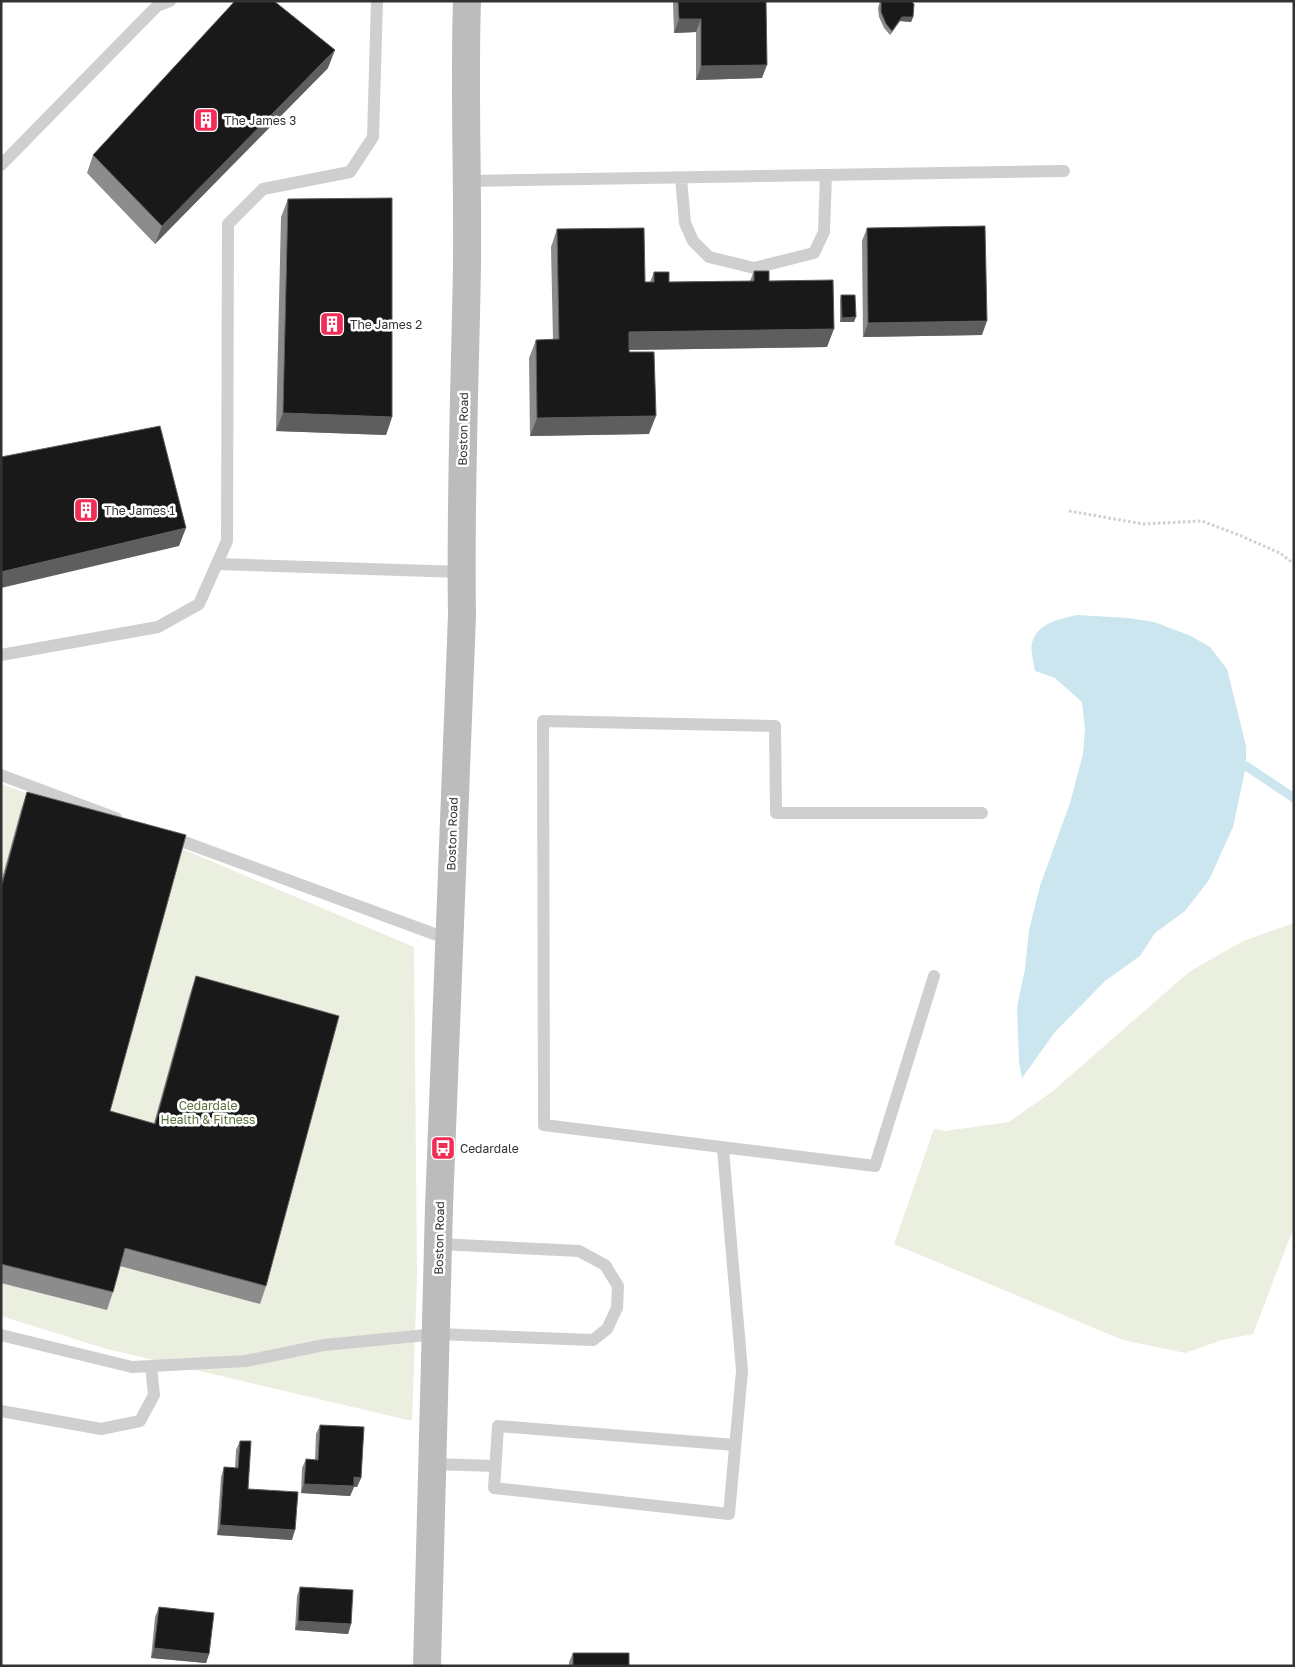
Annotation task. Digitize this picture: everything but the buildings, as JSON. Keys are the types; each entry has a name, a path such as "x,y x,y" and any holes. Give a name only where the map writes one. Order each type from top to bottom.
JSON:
{"street":[{"name":"Boston Road","path":"427,1666 448,939 462,614 461,572 467,264 467,1"}],"lane":[{"path":"1,165 157,6 170,1"},
{"path":"1,655 158,627 199,604 227,541 228,224 263,189 350,172 373,137 376,1"},
{"path":"466,181 1064,171"},
{"path":"681,178 686,222 693,241 709,257 754,268 814,253 824,232 826,175"},
{"path":"217,564 461,572"},
{"path":"934,976 875,1166 723,1149 544,1125 543,721 775,726 776,813 982,813"},
{"path":"1,775 128,822"},
{"path":"156,832 448,939"},
{"path":"723,1149 742,1371 736,1445 730,1514 494,1488 498,1426 736,1445"},
{"path":"1,1336 132,1368 246,1361 324,1344 437,1334 593,1340 607,1329 617,1308 618,1286 605,1266 579,1251 438,1244"},
{"path":"1,1411 101,1429 140,1421 154,1395 151,1366"},
{"path":"432,1464 496,1466"}],"path":[{"path":"1069,511 1143,524 1202,521 1280,553 1294,564"}],"green space":[{"name":"Cedardale Health & Fitness","path":"1,784 180,848 414,947 417,1277 412,1421 107,1349 1,1316"},
{"path":"1294,923 1294,1227 1253,1334 1222,1340 1185,1353 1123,1340 894,1244 934,1129 945,1131 1009,1122 1053,1091 1189,972 1243,941"}],"water":[{"path":"1077,615 1128,618 1154,622 1191,636 1210,647 1227,669 1246,746 1246,766 1233,827 1209,880 1185,911 1155,933 1140,956 1105,981 1055,1032 1022,1078 1019,1062 1017,1007 1025,969 1029,930 1040,886 1070,803 1083,754 1085,729 1082,702 1055,678 1035,671 1032,643 1035,636 1044,626 1057,620"}],"waterway":[{"path":"1246,766 1294,798"}],"place":[{"name":"The James 3","path":"206,120"},
{"name":"The James 2","path":"332,324"},
{"name":"The James 1","path":"86,510"},
{"name":"Cedardale","path":"443,1148"}]}
